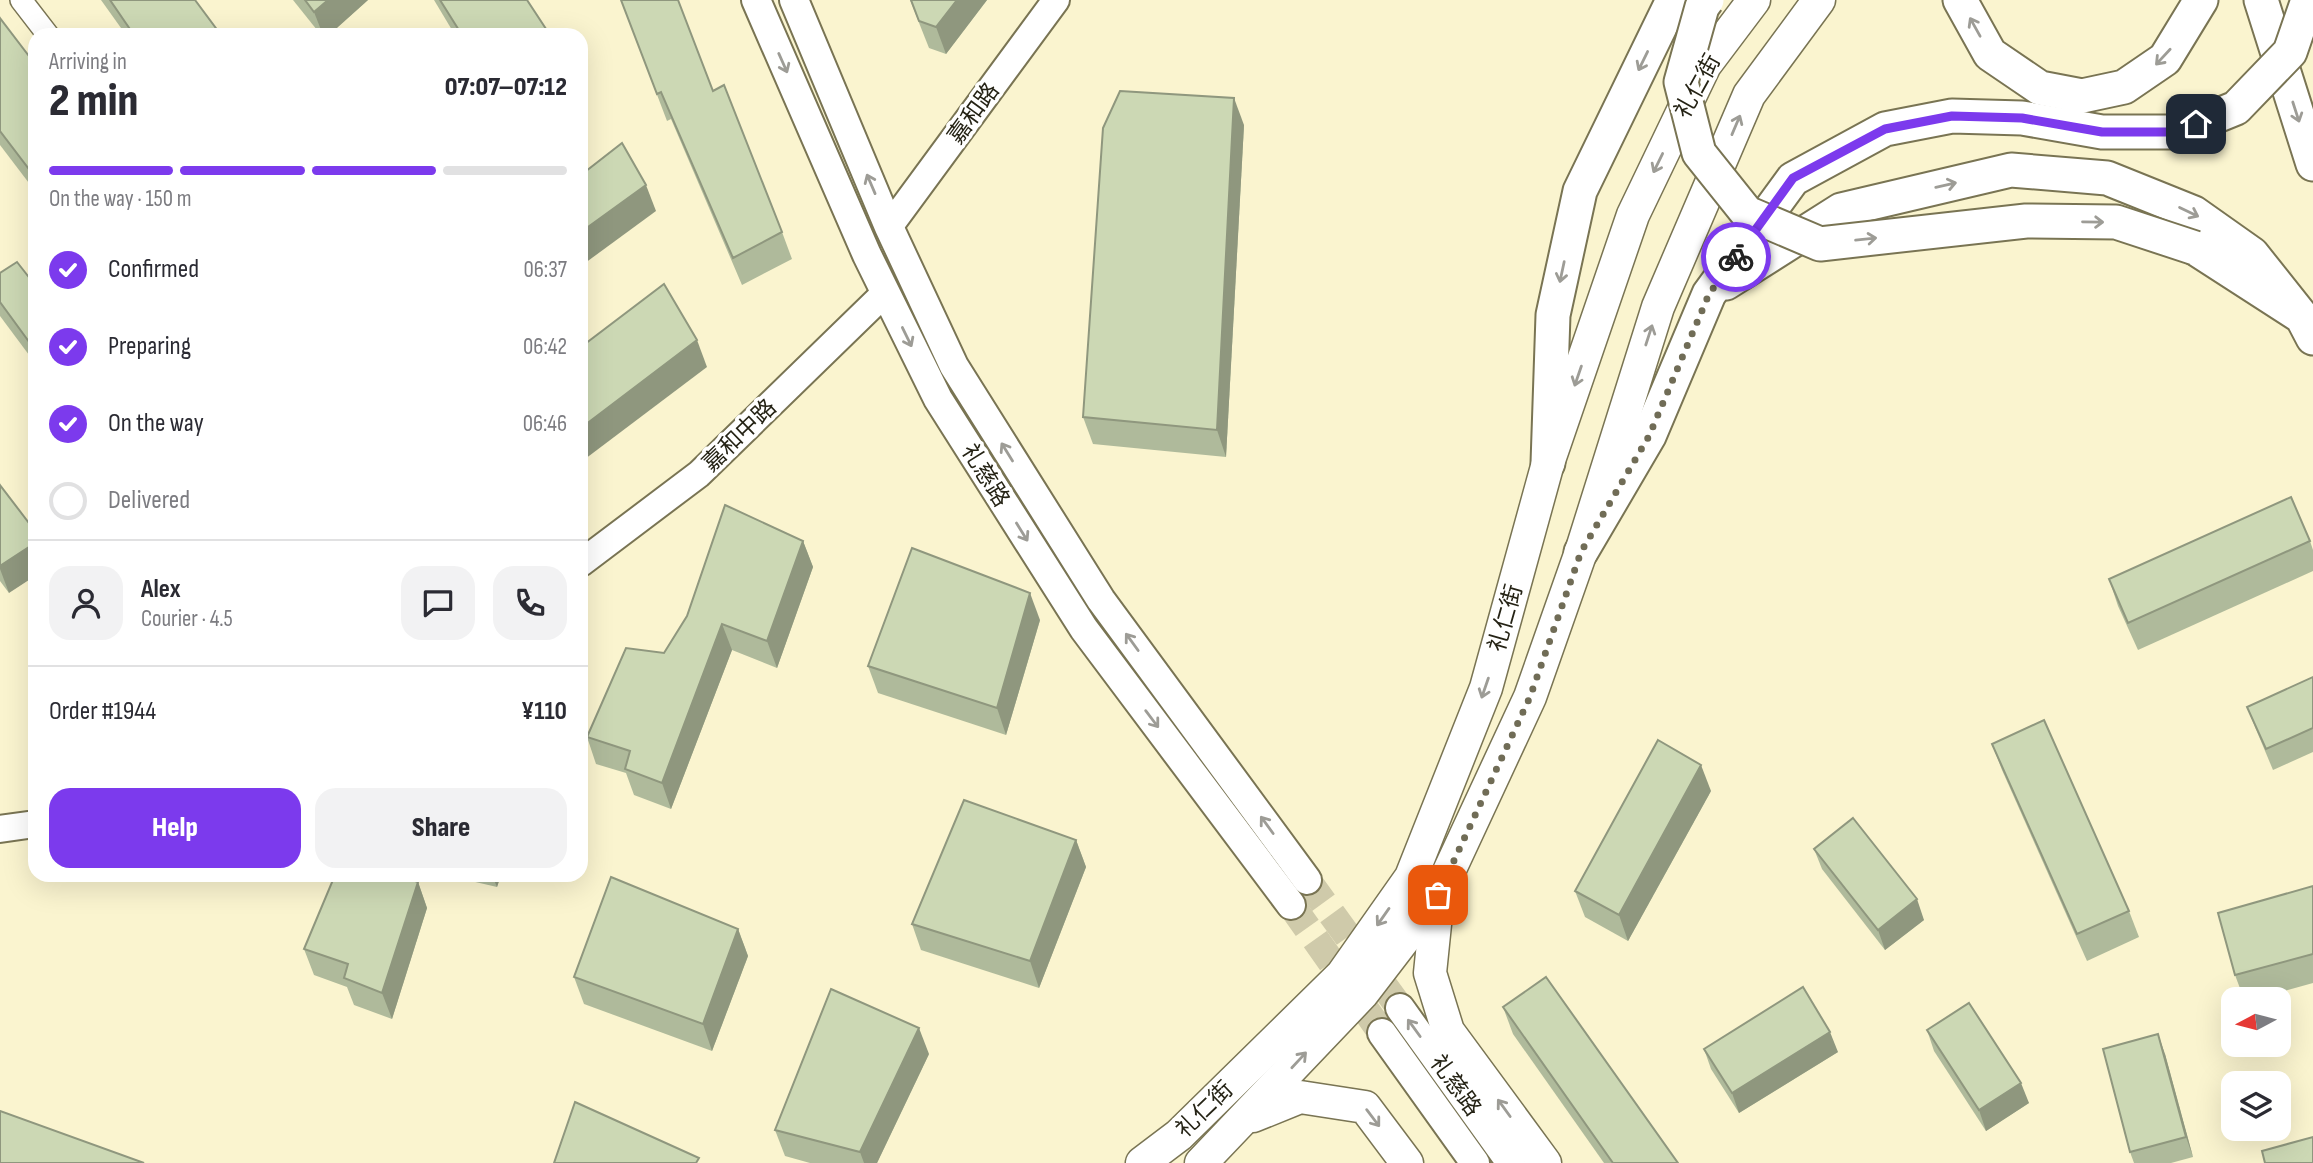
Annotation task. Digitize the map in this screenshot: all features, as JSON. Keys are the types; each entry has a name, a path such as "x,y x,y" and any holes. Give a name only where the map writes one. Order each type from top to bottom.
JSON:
{"highway":[{"path":"1548,463 1553,315 1580,191 1673,0"},
{"path":"1707,0 1702,7 1681,82 1699,153 1747,213 1820,244 2026,221 2116,222 2195,248 2307,327"},
{"path":"1960,0 1990,54 2040,88 2082,96 2124,87 2165,59 2201,0"},
{"path":"2261,0 2313,164"},
{"path":"1581,552 1649,436 1709,294 1793,178 1885,129 1952,116 2022,118 2102,132 2177,132 2236,108 2290,52 2309,0"},
{"path":"2309,0 2313,12"},
{"path":"1709,294 1841,210 2011,170 2107,178 2194,213 2252,254 2307,327"}],"main road":[{"name":"礼慈路","path":"756,0 867,255 938,399 1084,629 1291,905"},
{"name":"礼慈路","path":"794,0 889,227 954,366 1101,600 1307,880"},
{"name":"礼仁街","path":"1142,1163 1179,1135 1342,975 1411,877 1486,688 1548,463 1633,215 1705,65 1754,0"},
{"name":"礼仁街","path":"1202,1163 1362,994 1438,895 1530,697 1581,552 1658,307 1749,95 1819,0"},
{"path":"1438,895 1430,973 1448,1031 1545,1163"},
{"name":"礼慈路","path":"1400,1008 1511,1163"},
{"name":"礼慈路","path":"1382,1033 1475,1163"},
{"path":"1242,1120 1300,1097 1365,1107 1407,1163"}],"street":[{"path":"21,0 43,28"},
{"name":"嘉和路","path":"889,227 1056,0"},
{"name":"嘉和中路","path":"588,558 699,474 886,293"},
{"path":"0,829 28,825"}],"building":[{"path":"110,0 195,0 216,28 129,28"},
{"path":"305,0 328,0 314,12"},
{"path":"440,0 527,0 545,28 458,28"},
{"path":"621,0 678,0 713,91 724,85 782,232 733,258 661,92 657,94"},
{"path":"911,0 957,0 936,27 919,21"},
{"path":"0,18 28,55 28,168 0,131"},
{"path":"1120,91 1234,98 1217,430 1083,417 1103,128"},
{"path":"622,143 646,185 588,227 588,170"},
{"path":"17,262 28,276 28,340 0,302 0,273"},
{"path":"664,284 697,340 588,423 588,342"},
{"path":"0,485 28,522 28,548 0,566"},
{"path":"2291,497 2310,541 2128,623 2109,579"},
{"path":"725,505 803,541 767,641 722,624 662,783 625,769 630,751 588,737 588,735 626,648 664,653 687,616"},
{"path":"912,548 1030,593 997,708 868,666"},
{"path":"2313,677 2313,728 2266,749 2247,707"},
{"path":"2044,720 2129,911 2077,934 1992,744"},
{"path":"1658,740 1701,765 1619,915 1575,891"},
{"path":"964,800 1076,840 1030,961 912,924"},
{"path":"1853,818 1917,899 1878,930 1814,849"},
{"path":"611,877 738,929 703,1024 574,977"},
{"path":"332,882 418,882 382,993 344,978 348,964 304,949"},
{"path":"2313,886 2313,954 2235,975 2218,913"},
{"path":"1546,977 1678,1163 1613,1163 1503,1007"},
{"path":"1803,987 1830,1032 1732,1093 1704,1049"},
{"path":"831,989 919,1028 860,1152 775,1130"},
{"path":"1969,1003 2021,1083 1979,1110 1927,1030"},
{"path":"2158,1034 2186,1137 2130,1152 2103,1049"},
{"path":"575,1102 699,1158 696,1163 554,1163"},
{"path":"0,1111 144,1163 0,1163"},
{"path":"2313,1137 2313,1163 2265,1163 2262,1151"}],"tunnel":[{"path":"1307,880 1400,1008"},
{"path":"1291,905 1382,1033"}],"way so far":[{"path":"1438,895 1530,697 1581,552 1649,436 1709,294 1736,257"}],"route":[{"path":"1736,257 1793,178 1885,129 1952,116 2022,118 2102,132 2177,132 2196,124"}]}
